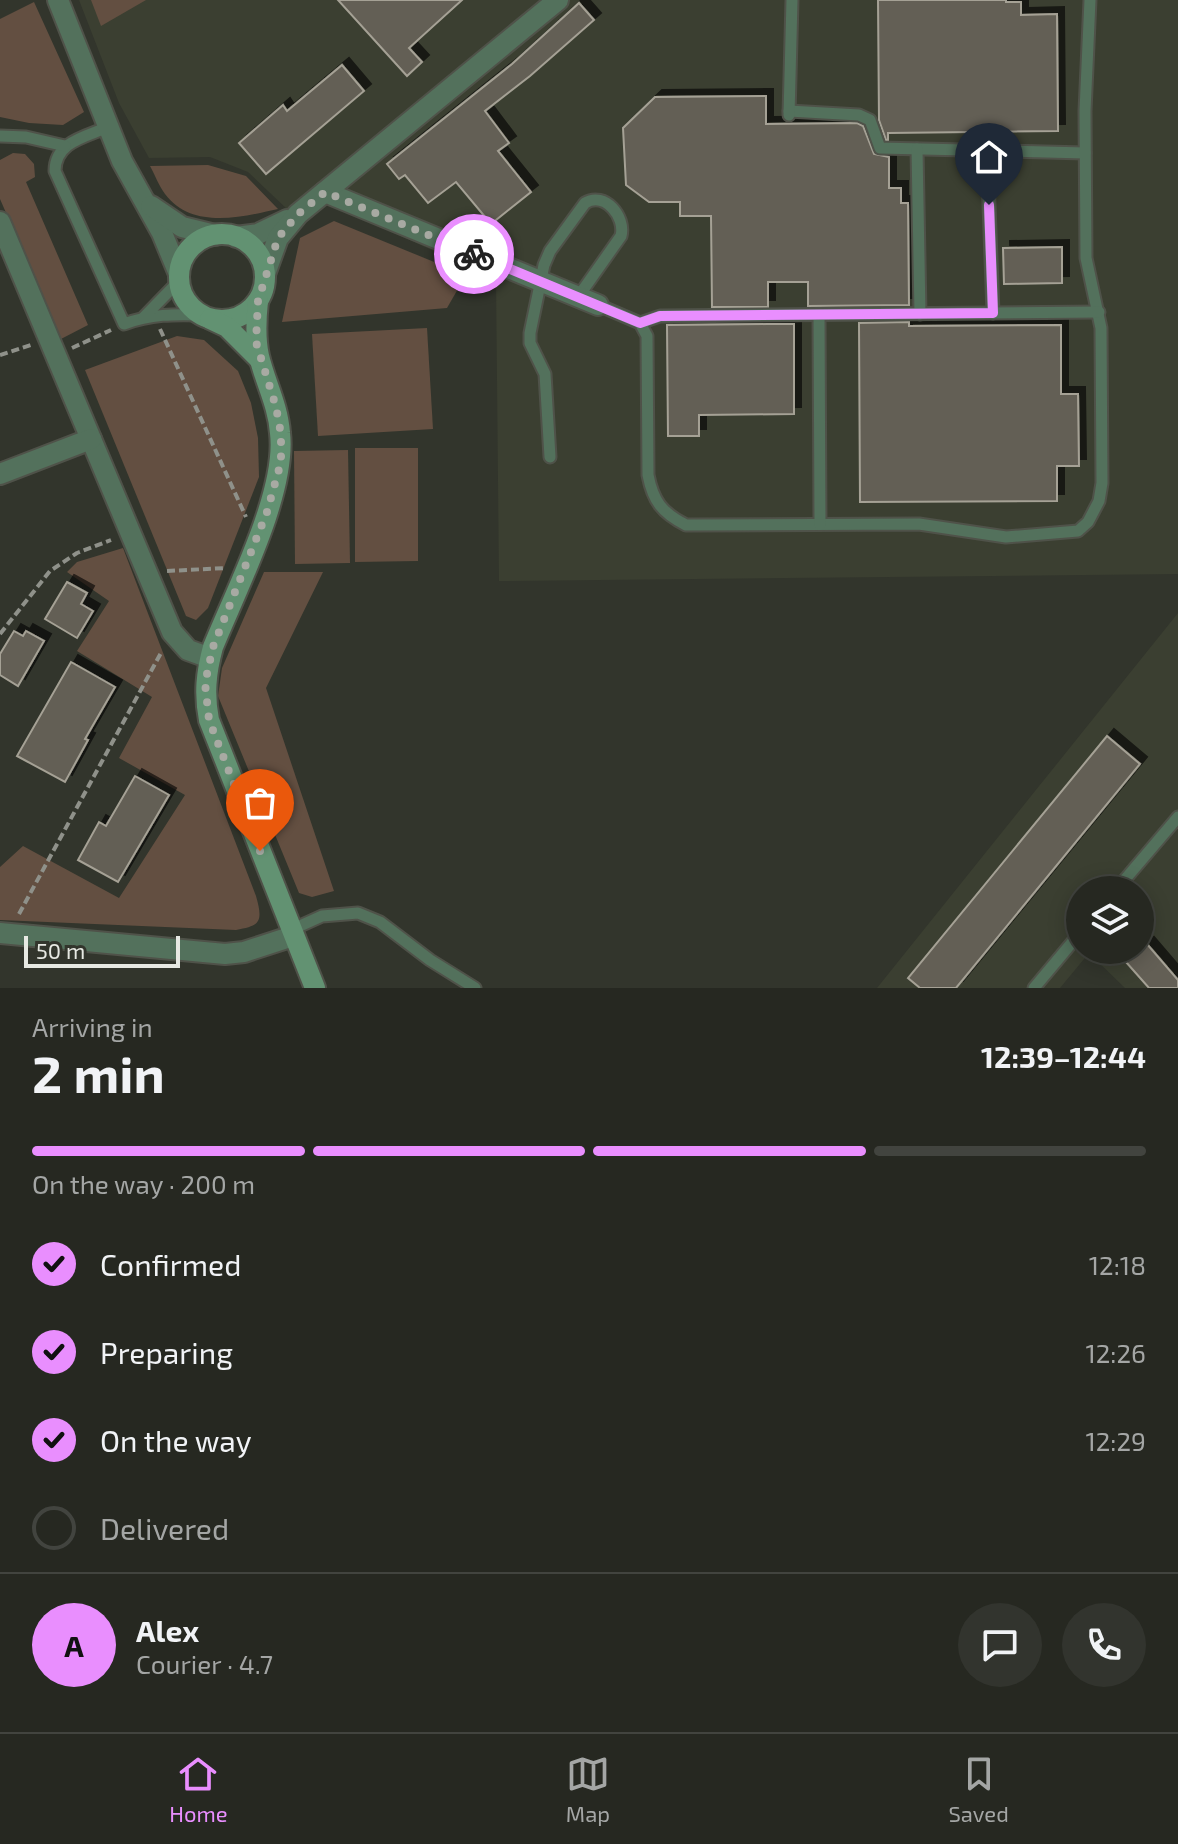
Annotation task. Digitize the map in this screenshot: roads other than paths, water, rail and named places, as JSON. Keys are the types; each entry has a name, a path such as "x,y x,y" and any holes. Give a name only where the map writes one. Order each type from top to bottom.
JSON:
{"street":[{"path":"58,0 108,127 139,195 162,233 186,301 205,316 227,327 259,359"},
{"path":"315,988 209,720 205,683 210,658 258,535 281,462 281,434 276,407 259,359 258,301 278,238 298,214 558,0"},
{"path":"325,192 598,305"},
{"path":"139,195 182,227 215,235 236,237 258,234 298,214"},
{"path":"0,222 172,632 188,650 210,658"},
{"path":"179,278 183,260 190,248 215,235"},
{"path":"236,237 256,251 265,274"},
{"path":"205,316 222,320 236,318 258,301"},
{"path":"0,474 91,439"},
{"path":"4,933 225,954 253,950 292,933"}],"lane":[{"path":"792,0 789,114 859,115 870,120 880,148 1085,153"},
{"path":"598,305 640,323 647,336 648,475 651,494 672,518 686,525 919,524 1006,537 1078,531 1088,522 1099,501 1102,483 1099,312 1086,258 1085,153 1090,0"},
{"path":"108,127 65,146 59,151 55,171 124,324 149,316 205,316"},
{"path":"0,136 26,137 65,146"},
{"path":"917,149 920,314"},
{"path":"987,151 993,313"},
{"path":"550,457 545,374 530,343 539,281 550,251 585,203 598,200 614,209 622,220 623,228 621,236 578,297"},
{"path":"149,316 179,278"},
{"path":"640,323 660,316 1099,312"},
{"path":"819,315 820,524"},
{"path":"1128,876 1178,817"},
{"path":"292,933 322,916 358,913 380,922 430,960 475,988"},
{"path":"1034,988 1066,950"}]}
